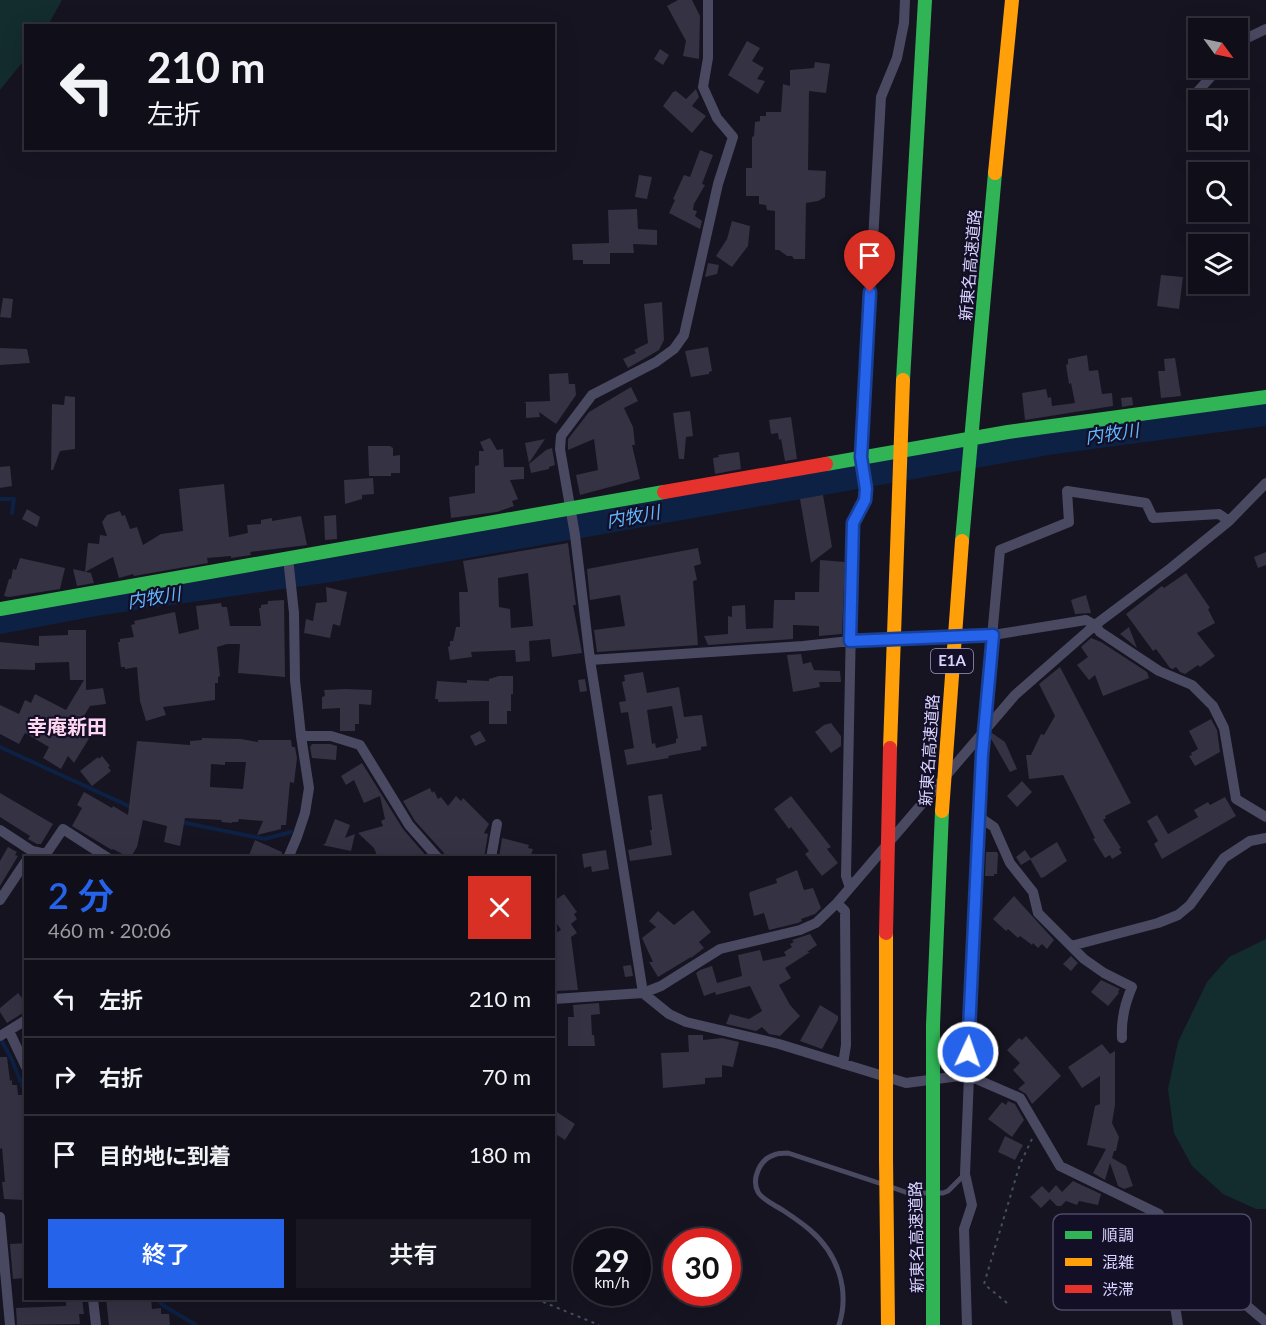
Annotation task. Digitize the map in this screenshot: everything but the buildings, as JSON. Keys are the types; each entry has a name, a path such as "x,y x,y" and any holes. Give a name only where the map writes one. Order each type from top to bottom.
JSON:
{"main road":[{"name":"新東名高速道路","path":"888,1325 885,1203 891,692 903,380 925,0"},
{"name":"新東名高速道路","path":"933,1325 931,1218 933,1033 940,846 952,656 993,184 1012,0"},
{"path":"0,609 288,563 1008,432 1266,397"}],"street":[{"path":"708,0 708,58 703,87 717,118 733,137 718,184 684,335 674,349 656,362 592,395 561,436 560,449 575,535 590,660 643,993 669,1014 686,1022 779,1044 906,1083 968,1075 1020,1098 1060,1166 1159,1214"},
{"path":"850,888 846,876 853,523 865,500 866,489 862,460 881,97 897,58 904,23 905,0"},
{"path":"1248,38 1266,29"},
{"path":"1199,90 1210,78"},
{"path":"555,999 643,993 661,986 720,949 800,930 816,923 837,903 1015,695 1095,625 1229,521 1266,483"},
{"path":"967,1325 964,1229 972,1205 965,1174 978,816 1000,550 1069,522 1067,491 1146,503 1153,518 1219,514 1229,521"},
{"path":"288,563 292,587 295,680 309,788 305,813 289,856"},
{"path":"590,660 850,641 993,635 1086,620 1095,625 1100,632 1159,671 1192,685 1213,706 1224,728 1236,799 1266,817"},
{"path":"301,736 331,736 360,745 409,825 436,856"},
{"path":"978,816 994,827 1010,863 1033,892 1038,913 1084,959 1104,973 1132,987 1127,999 1122,1038"},
{"path":"491,856 498,824"},
{"path":"0,830 28,856 46,854 63,829 105,856"},
{"path":"1071,946 1158,923 1178,915 1190,905 1224,858 1250,841 1266,838"},
{"path":"0,900 24,862"},
{"path":"837,903 844,911 846,1045 843,1064"},
{"path":"24,1021 4,1033 24,1064"},
{"path":"0,1217 10,1325"},
{"path":"93,1300 96,1325"},
{"path":"1251,1309 1266,1322"},
{"path":"1176,1310 1178,1325"}],"lane":[{"path":"839,1325 844,1299 840,1273 828,1251 811,1230 759,1193 755,1182 759,1168 766,1159 775,1154 788,1153 908,1193 948,1191 965,1174"}],"path":[{"path":"1007,1304 984,1284 1020,1164 1033,1136 1040,1131"},
{"path":"538,1300 599,1325"}],"green space":[{"path":"0,0 62,0 49,24 24,24 24,60 0,90"},
{"path":"1266,939 1266,1209 1256,1209 1223,1194 1192,1166 1174,1133 1168,1089 1178,1042 1207,982 1229,957"}],"waterway":[{"name":"内牧川","path":"0,622 101,603 337,569 1054,442 1266,414"},
{"path":"0,499 14,499 12,513"},
{"path":"0,747 133,808"},
{"path":"181,822 265,839 291,832"},
{"path":"0,1038 24,1089"},
{"path":"158,1300 196,1325"}],"traffic: fast":[{"path":"903,380 925,0"},
{"path":"962,541 995,173"},
{"path":"826,464 1008,432 1266,397"},
{"path":"0,609 664,492"},
{"path":"933,1325 933,1025 942,811"}],"traffic: slow":[{"path":"995,173 1012,0"},
{"path":"890,748 903,380"},
{"path":"942,811 962,541"},
{"path":"886,933 888,1325"}],"traffic: jam":[{"path":"664,492 826,464"},
{"path":"886,933 890,748"}],"district":[{"name":"幸庵新田","path":"67,727"}],"route":[{"path":"870,292 861,457 866,489 865,500 853,523 850,641 993,635 983,735 968,1052"}]}
